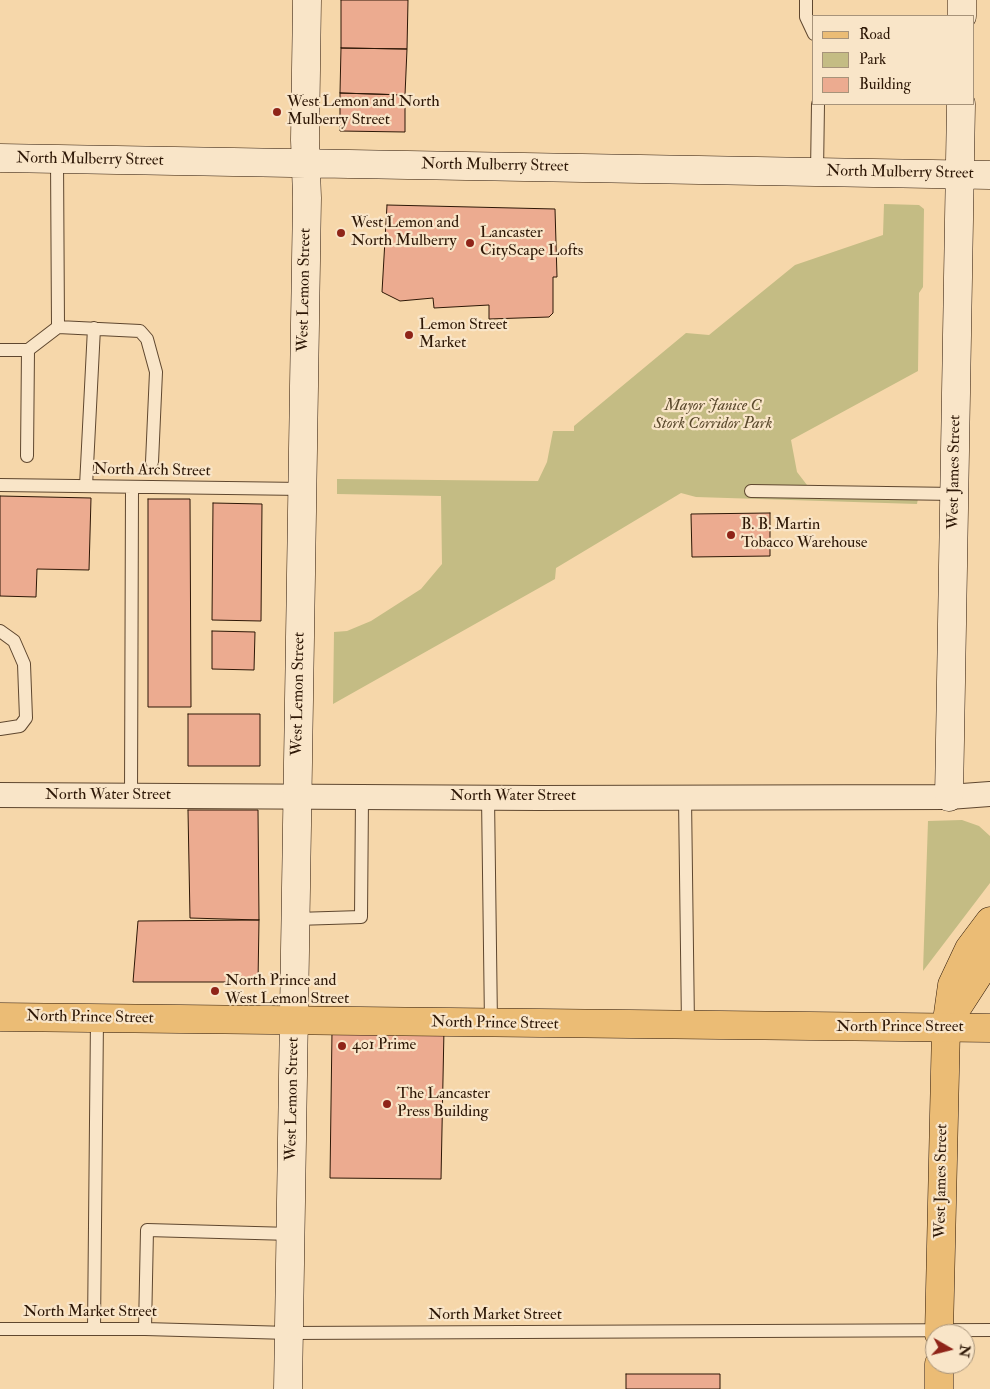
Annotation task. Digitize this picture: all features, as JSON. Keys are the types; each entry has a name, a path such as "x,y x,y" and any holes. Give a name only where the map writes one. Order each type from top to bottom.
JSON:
{"main road":[{"name":"West James Street","path":"939,1324 946,1028 952,985 969,949 990,921"},
{"path":"946,1028 981,969 990,958"},
{"name":"North Prince Street","path":"0,1017 491,1024 990,1028"},
{"path":"939,1374 939,1389"}],"street":[{"name":"West Lemon Street","path":"288,1389 303,489 307,0"},
{"path":"962,0 962,15"},
{"name":"West James Street","path":"949,797 961,105"},
{"name":"North Mulberry Street","path":"0,158 990,175"},
{"name":"North Water Street","path":"0,795 685,798 949,797 990,794"},
{"path":"949,797 982,807 990,812"}],"lane":[{"path":"806,0 806,17 812,30"},
{"path":"817,172 818,105"},
{"path":"57,159 58,327"},
{"path":"0,350 28,350 58,327 140,331 147,339 156,372 152,462"},
{"path":"86,486 94,328"},
{"path":"27,456 28,350"},
{"name":"North Arch Street","path":"0,485 303,489"},
{"path":"131,796 132,487"},
{"path":"751,491 955,494"},
{"path":"0,631 14,641 24,664 26,718 20,726 0,729"},
{"path":"296,918 361,918 362,797"},
{"path":"488,797 491,1024"},
{"path":"685,798 688,1026"},
{"path":"94,1328 97,1018"},
{"path":"145,1329 147,1230 291,1234"},
{"name":"North Market Street","path":"0,1329 94,1328 289,1333 925,1332"},
{"name":"North Market Street","path":"975,1331 990,1330"}],"green space":[{"name":"Mayor Janice C Stork Corridor Park","path":"884,204 919,205 924,209 923,287 919,293 918,371 791,440 797,472 807,485 819,488 920,487 917,504 696,497 681,493 556,568 555,579 333,704 334,632 347,631 371,621 421,589 442,564 441,496 337,494 337,479 538,481 547,462 553,431 574,431 574,426 686,333 709,335 795,265 883,235"},
{"path":"962,820 979,826 990,836 990,883 923,971 928,821"}],"building":[{"path":"341,0 408,0 407,49 341,48"},
{"path":"341,48 407,49 405,95 340,93"},
{"path":"340,93 405,95 405,132 340,131"},
{"name":"Lancaster CityScape Lofts","path":"387,205 555,209 557,277 553,277 553,313 549,317 489,319 489,305 434,308 433,298 400,301 382,292"},
{"path":"0,496 91,498 89,570 37,569 36,597 0,596"},
{"path":"148,499 190,499 191,707 148,707"},
{"path":"213,503 262,504 261,621 212,620"},
{"name":"B. B. Martin Tobacco Warehouse","path":"770,513 770,556 692,557 691,514"},
{"path":"212,631 255,632 254,670 212,669"},
{"path":"188,714 260,714 260,766 188,766"},
{"path":"188,810 258,810 259,920 190,918"},
{"path":"259,920 258,982 133,982 138,921"},
{"name":"The Lancaster Press Building","path":"444,1029 441,1179 330,1178 332,1031"},
{"path":"626,1374 720,1374 720,1389 626,1389"}],"place":[{"name":"West Lemon and North Mulberry Street","path":"277,112"},
{"name":"West Lemon and North Mulberry","path":"341,233"},
{"name":"Lancaster CityScape Lofts","path":"470,243"},
{"name":"Lemon Street Market","path":"409,335"},
{"name":"B. B. Martin Tobacco Warehouse","path":"731,535"},
{"name":"North Prince and West Lemon Street","path":"215,991"},
{"name":"401 Prime","path":"342,1046"},
{"name":"The Lancaster Press Building","path":"387,1104"}]}
